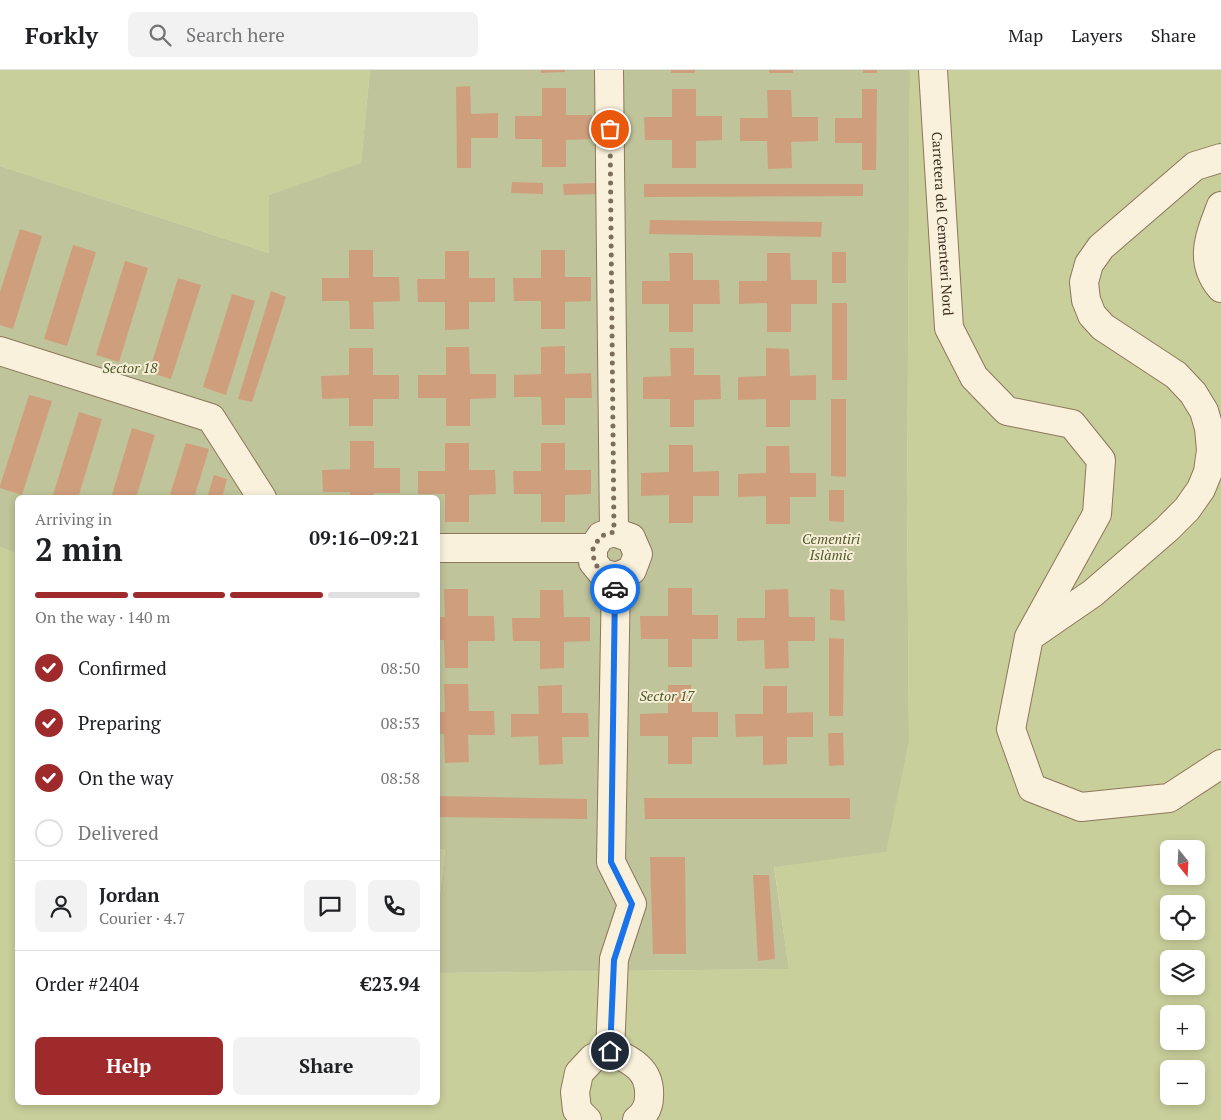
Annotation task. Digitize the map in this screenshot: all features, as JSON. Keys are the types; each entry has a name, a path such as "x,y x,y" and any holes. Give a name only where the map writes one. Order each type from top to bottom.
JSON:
{"street":[{"path":"609,70 614,532"},
{"name":"Carretera del Cementeri Nord","path":"933,70 949,328 974,377 1007,411 1072,424 1101,460 1097,514 1029,637 1011,729 1032,788 1081,807 1169,798 1221,764"},
{"path":"1029,637 1093,593 1167,529 1187,509 1201,489 1208,472 1211,450 1209,428 1204,411 1193,393 1176,375 1103,327 1092,315 1086,300 1084,282 1089,264 1101,247 1195,166 1221,158"},
{"path":"1221,206 1209,238 1207,255 1210,268 1221,288"},
{"path":"0,352 211,418 260,495"},
{"path":"614,532 631,538 638,554 632,570 616,577 602,573 594,562 593,548 601,536 614,532"},
{"path":"440,548 593,548"},
{"path":"610,1051 614,960 632,904 611,862 616,577"},
{"path":"587,1120 577,1110 575,1092 579,1073 593,1058 610,1051 629,1059 642,1070 650,1086 649,1105 640,1119"}],"green space":[{"path":"0,70 370,70 361,164 269,195 269,253 0,166"},
{"path":"370,70 910,70 907,501 909,742 886,852 774,867 789,969 440,973 440,894 445,850 440,849 440,495 15,495 15,552 0,547 0,166 269,253 269,195 361,163"},
{"path":"910,70 1221,70 1221,1120 0,1120 0,547 15,552 15,1105 440,1105 440,973 789,969 774,866 885,852 909,742 907,501"},
{"path":"440,849 445,850 440,894"}],"building":[{"path":"541,70 565,70 565,72 541,73"},
{"path":"671,70 695,70 695,73 671,73"},
{"path":"769,70 793,70 793,73 769,73"},
{"path":"863,70 877,70 877,73 863,73"},
{"path":"470,86 471,114 498,113 498,138 471,138 471,168 457,168 456,87"},
{"path":"542,88 566,88 566,115 592,115 592,139 566,140 566,167 542,167 542,139 515,139 515,116 542,116"},
{"path":"672,89 696,89 696,116 722,116 722,140 696,141 696,168 672,168 672,140 645,140 644,117 672,117"},
{"path":"862,89 877,89 876,170 862,170 862,143 835,143 835,118 862,118"},
{"path":"767,90 791,90 792,117 818,117 818,141 791,142 792,168 768,169 767,141 740,141 740,118 768,118"},
{"path":"512,182 543,183 543,194 511,193"},
{"path":"597,183 597,194 564,195 563,184"},
{"path":"644,184 863,184 863,196 644,197"},
{"path":"650,220 822,222 821,237 649,234"},
{"path":"20,229 42,236 13,329 0,325 0,292"},
{"path":"73,245 96,252 67,346 44,339"},
{"path":"349,250 373,250 373,277 399,277 400,301 373,302 374,329 350,329 349,301 322,301 322,278 349,278"},
{"path":"541,250 565,250 565,277 591,277 591,301 565,302 565,329 541,329 541,301 514,301 513,278 541,278"},
{"path":"445,251 469,251 469,278 495,278 495,302 469,302 469,329 445,330 445,302 418,302 417,279 445,279"},
{"path":"832,252 846,252 846,283 832,283"},
{"path":"669,253 693,253 693,280 719,280 720,304 693,304 693,332 669,332 669,304 642,304 642,281 670,281"},
{"path":"767,253 790,253 791,280 817,280 817,304 791,304 791,332 767,332 767,303 739,304 739,281 767,281"},
{"path":"125,261 148,268 119,362 96,355"},
{"path":"178,278 201,285 171,379 149,372"},
{"path":"271,291 286,297 252,402 238,399"},
{"path":"232,294 255,301 226,395 203,387"},
{"path":"832,303 847,303 847,380 832,380"},
{"path":"565,346 565,374 591,373 592,398 565,398 565,425 542,425 541,397 514,397 514,375 541,374 541,347"},
{"path":"446,347 469,347 470,374 496,374 496,398 470,399 470,426 446,426 446,398 418,398 418,375 446,375"},
{"path":"349,348 373,348 373,375 399,375 399,399 373,399 373,426 349,426 349,398 322,399 321,376 349,375"},
{"path":"670,348 694,348 694,375 720,375 721,399 694,400 694,427 670,427 670,399 643,399 643,377 671,376"},
{"path":"766,348 789,349 790,376 816,375 816,400 790,400 790,427 766,427 766,399 738,400 738,377 766,376"},
{"path":"29,395 52,401 22,495 0,488 0,486"},
{"path":"831,399 846,399 846,477 831,476"},
{"path":"79,412 102,419 79,495 53,495"},
{"path":"132,428 155,435 137,495 112,495"},
{"path":"350,441 374,441 374,468 400,468 400,493 350,495 350,492 323,492 322,470 350,469"},
{"path":"186,443 209,449 195,495 170,495"},
{"path":"445,443 469,443 469,470 495,470 496,494 469,495 469,522 445,522 445,494 418,494 418,471 445,471"},
{"path":"541,443 565,443 565,470 591,470 591,494 565,495 565,522 541,522 541,494 514,494 513,471 541,471"},
{"path":"669,445 693,445 693,472 719,471 719,496 693,496 693,523 669,523 669,495 641,496 641,473 669,472"},
{"path":"766,446 789,446 790,473 816,473 816,497 790,497 790,524 766,524 766,496 738,497 738,474 766,473"},
{"path":"214,475 227,479 223,495 208,495"},
{"path":"829,490 844,490 844,522 829,521"},
{"path":"668,588 692,588 692,615 718,615 718,639 692,639 692,667 668,667 668,639 641,639 640,616 668,616"},
{"path":"444,589 468,589 468,616 494,616 495,641 468,641 468,668 445,668 444,640 440,640 440,617 445,617"},
{"path":"788,589 789,617 815,617 815,641 788,641 789,668 765,669 764,640 737,641 737,618 765,618 765,590"},
{"path":"830,589 844,590 845,621 830,620"},
{"path":"540,590 563,590 564,617 590,617 590,641 564,642 564,668 540,669 540,641 513,641 512,618 540,618"},
{"path":"829,638 844,639 843,716 829,716"},
{"path":"444,684 468,684 469,711 494,711 495,735 468,735 469,762 445,763 444,734 440,734 440,712 445,712"},
{"path":"562,685 562,713 588,713 589,737 562,737 563,764 539,765 538,736 511,737 511,714 539,714 538,686"},
{"path":"668,685 691,685 692,712 718,712 718,737 692,737 692,764 668,764 668,736 640,736 640,714 668,713"},
{"path":"763,686 787,686 787,713 813,712 813,737 787,737 787,764 763,765 763,736 736,737 735,714 763,714"},
{"path":"828,733 843,733 844,765 829,766"},
{"path":"440,796 587,799 587,819 440,817"},
{"path":"644,798 850,798 850,819 645,819"},
{"path":"650,857 685,857 686,954 653,954"},
{"path":"753,875 769,875 775,959 758,961"}],"way so far":[{"path":"610,129 614,532 601,536 593,548 594,562 602,573 616,577 615,589"}],"route":[{"path":"610,1051 614,960 632,904 611,862 615,589"}],"park label":[{"name":"Sector 18","path":"130,368"},
{"name":"Cementiri Islàmic","path":"831,548"},
{"name":"Sector 17","path":"667,696"}]}
